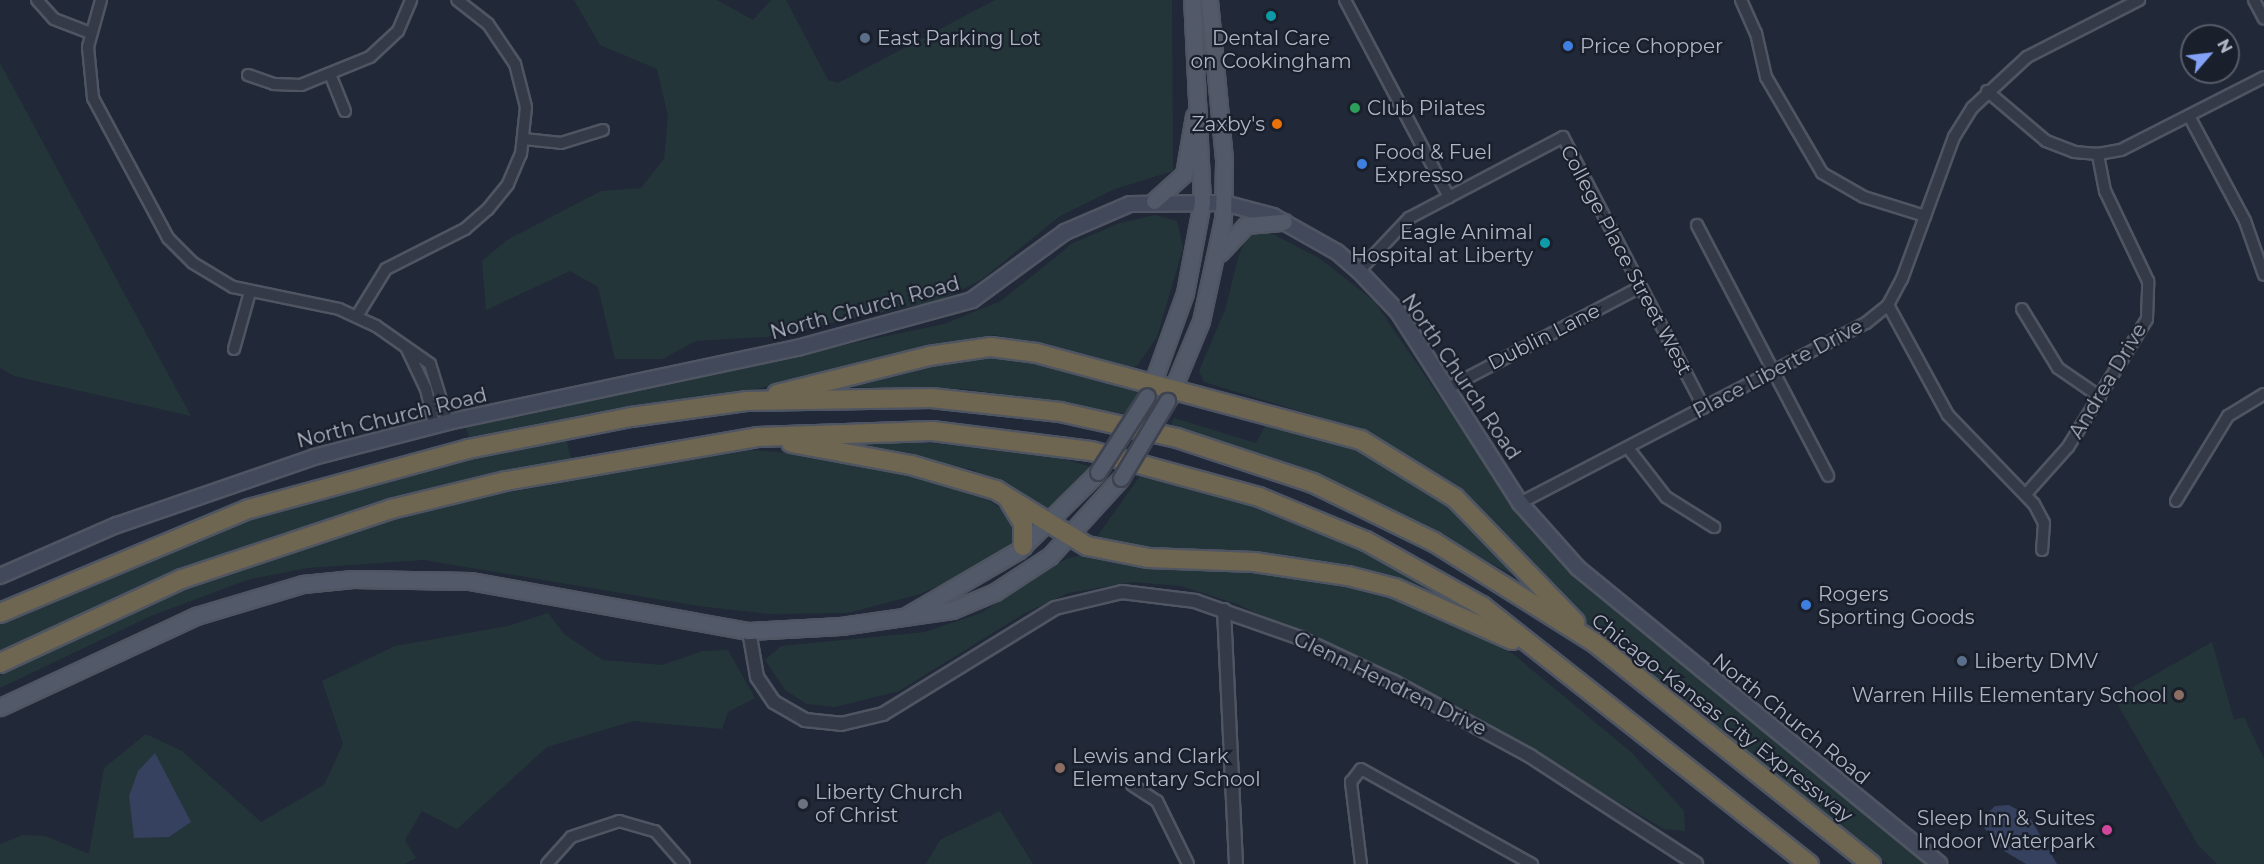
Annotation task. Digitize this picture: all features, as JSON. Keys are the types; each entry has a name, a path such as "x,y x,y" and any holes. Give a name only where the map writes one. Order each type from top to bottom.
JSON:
{"highway":[{"path":"746,401 967,348 1036,353 1150,391 1361,440 1399,459 1455,498 1595,643"},
{"name":"Chicago-Kansas City Expressway","path":"0,613 249,509 468,449 746,401 931,398 1060,412 1178,438 1313,483 1434,542 1595,643 1871,864"},
{"path":"0,663 182,579 391,508 506,481 757,436 932,431 1066,446 1259,497 1366,541 1453,590 1556,663 1809,864"},
{"path":"757,436 911,465 1006,496 1070,537 1117,554 1264,563 1348,576 1480,623 1556,663"},
{"path":"1006,496 1023,523 1023,546"}],"main road":[{"path":"903,618 1023,546 1049,524 1098,472 1150,391 1185,293 1202,202 1192,0"},
{"path":"0,707 196,616 303,584 353,579 470,582 749,631 903,618 952,610 995,592 1070,537 1121,478 1170,395 1201,321 1216,258 1224,203 1209,0"},
{"path":"1154,201 1184,174 1198,93"},
{"name":"North Church Road","path":"0,576 203,493 434,425 797,348 972,300 1065,232 1130,204 1154,201 1224,203 1284,222 1359,271 1398,312 1520,503 1613,599 1939,864"},
{"path":"1216,258 1227,240 1246,225 1284,222"}],"street":[{"path":"37,0 54,19 90,33"},
{"path":"101,0 90,33 93,98 158,225 193,263 250,292 357,316 407,349 434,371 448,422"},
{"path":"248,75 287,86 330,74 389,42 411,0"},
{"path":"357,316 386,269 465,229 490,207 512,177 524,140 525,107 515,64 488,24 458,0"},
{"path":"1345,0 1449,197"},
{"path":"1741,0 1756,33 1766,77 1822,173 1856,194 1925,216"},
{"path":"2042,550 2044,523 2026,494 1948,416 1888,305 1925,216 1954,137 1987,91 2027,57 2139,0"},
{"path":"2253,0 2264,19"},
{"path":"330,74 345,111"},
{"path":"1987,91 2046,141 2074,152 2098,154 2121,150 2264,77"},
{"path":"2189,116 2245,221 2264,274"},
{"path":"524,140 561,143 603,130"},
{"name":"College Place Street West","path":"1359,271 1395,228 1563,137 1704,408"},
{"name":"Andrea Drive","path":"2026,494 2068,447 2100,397 2142,331 2150,300 2144,269 2105,191 2098,154"},
{"path":"1696,225 1828,476"},
{"name":"Dublin Lane","path":"1448,388 1640,287"},
{"path":"234,349 250,292"},
{"name":"Place Liberte Drive","path":"1520,503 1852,332 1888,305"},
{"path":"2022,309 2058,368 2100,397"},
{"path":"407,349 426,388 434,425"},
{"path":"2176,501 2221,425 2242,404 2264,394"},
{"path":"1628,448 1666,498 1714,527"},
{"name":"Glenn Hendren Drive","path":"749,631 757,677 774,702 805,720 841,724 883,714 1033,620 1078,600 1141,592 1224,610 1326,648 1472,723 1696,864"},
{"path":"1224,610 1236,864"},
{"path":"1361,864 1352,776 1367,771 1532,864"},
{"path":"1132,785 1157,801 1188,864"},
{"path":"547,864 571,837 620,821 655,831 684,864"}],"shaded area":[{"path":"574,0 717,0 753,20 771,0 786,0 828,80 838,83 995,0 1172,0 1173,171 1115,189 1060,216 981,280 941,300 766,337 696,341 662,359 615,359 598,287 570,271 486,310 482,261 507,240 601,191 641,188 664,159 668,116 657,69 600,45"},
{"path":"0,63 191,416 14,376 0,368"},
{"path":"1155,215 1177,221 1183,248 1157,337 1137,366 1123,368 995,335 756,389 469,437 465,425 944,324 1001,301 1073,243 1120,223"},
{"path":"1263,229 1319,258 1374,301 1531,531 1589,589 1928,864 1888,864 1811,811 1584,622 1455,493 1397,451 1342,424 1204,382 1199,371 1225,310 1239,255 1250,230"},
{"path":"982,353 1031,359 1138,392 1126,414 968,389 843,387"},
{"path":"1174,418 1256,443 1266,424 1368,451 1424,481 1527,582 1314,471 1171,425"},
{"path":"566,438 571,459 421,493 266,541 172,577 0,657 0,619 235,524 472,456"},
{"path":"886,440 1036,451 1092,467 1047,513 974,470 837,441"},
{"path":"738,449 815,455 923,477 987,499 1009,514 1014,541 985,565 920,594 848,613 770,614 698,606 424,560 307,568 247,580 151,616 0,688 0,675 173,594 308,546 427,508"},
{"path":"1143,472 1260,509 1372,556 1478,616 1344,569 1275,555 1115,546 1096,538"},
{"path":"1085,554 1309,577 1422,607 1513,654 1632,753 1684,811 1685,831 1664,829 1491,727 1237,604 1181,586 1133,582 1068,593 1025,613 899,691 835,707 807,704 785,690 765,660 781,646 925,632 981,613 1066,559"},
{"path":"548,613 565,635 603,660 662,665 703,651 728,650 755,698 728,712 722,729 633,721 547,747 457,829 422,811 405,840 416,858 405,864 0,864 0,844 23,835 45,836 89,854 104,768 146,734 182,751 261,822 324,785 343,744 322,681 395,646 508,626"},
{"path":"2212,642 2234,720 2244,717 2264,759 2264,864 2217,864 2198,845 2114,698"},
{"path":"1000,811 1033,864 926,864 940,840"}],"water":[{"path":"155,753 191,822 169,837 134,838 129,796 138,771"},
{"path":"2009,805 2029,816 2057,864 2026,864 2004,851 1979,822 1995,806"}],"place":[{"name":"Dental Care on Cookingham","path":"1271,16"},
{"name":"East Parking Lot","path":"865,38"},
{"name":"Price Chopper","path":"1568,46"},
{"name":"Club Pilates","path":"1355,108"},
{"name":"Zaxby's","path":"1277,124"},
{"name":"Food & Fuel Expresso","path":"1362,164"},
{"name":"Eagle Animal Hospital at Liberty","path":"1545,243"},
{"name":"Rogers Sporting Goods","path":"1806,605"},
{"name":"Liberty DMV","path":"1962,661"},
{"name":"Warren Hills Elementary School","path":"2179,695"},
{"name":"Lewis and Clark Elementary School","path":"1060,768"},
{"name":"Liberty Church of Christ","path":"803,804"},
{"name":"Sleep Inn & Suites Indoor Waterpark","path":"2107,830"}]}
